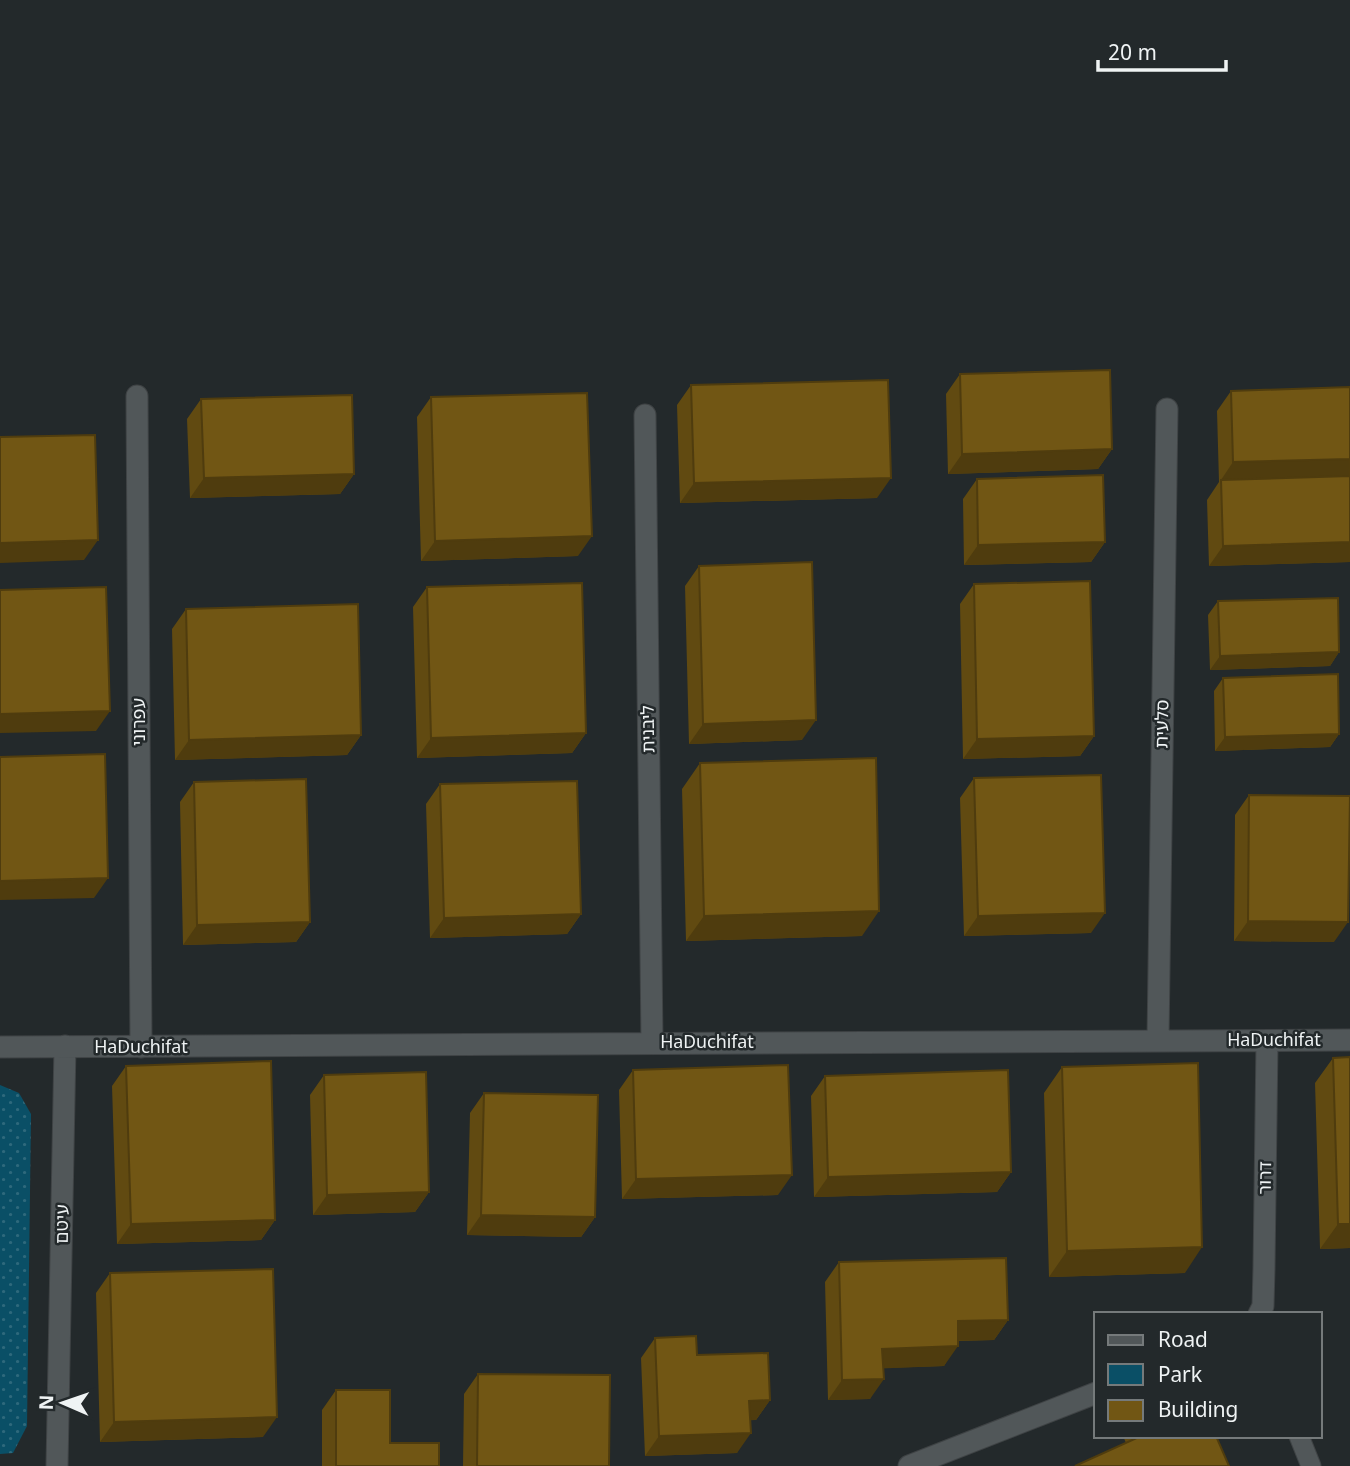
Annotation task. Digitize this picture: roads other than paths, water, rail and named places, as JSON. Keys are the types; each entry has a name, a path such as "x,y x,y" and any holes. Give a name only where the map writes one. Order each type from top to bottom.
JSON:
{"street":[{"name":"עפרוני","path":"137,396 141,1047"},
{"name":"סלעית","path":"1158,1039 1167,409"},
{"name":"ליבנית","path":"645,415 652,1043"},
{"name":"HaDuchifat","path":"65,1046 1350,1040"},
{"name":"דרור","path":"1260,1312 1263,1306 1264,1268 1267,1042"},
{"path":"0,1047 65,1046"},
{"name":"עיטם","path":"57,1466 65,1046"},
{"path":"909,1466 1094,1394"}],"lane":[{"path":"1300,1438 1311,1466"}]}
